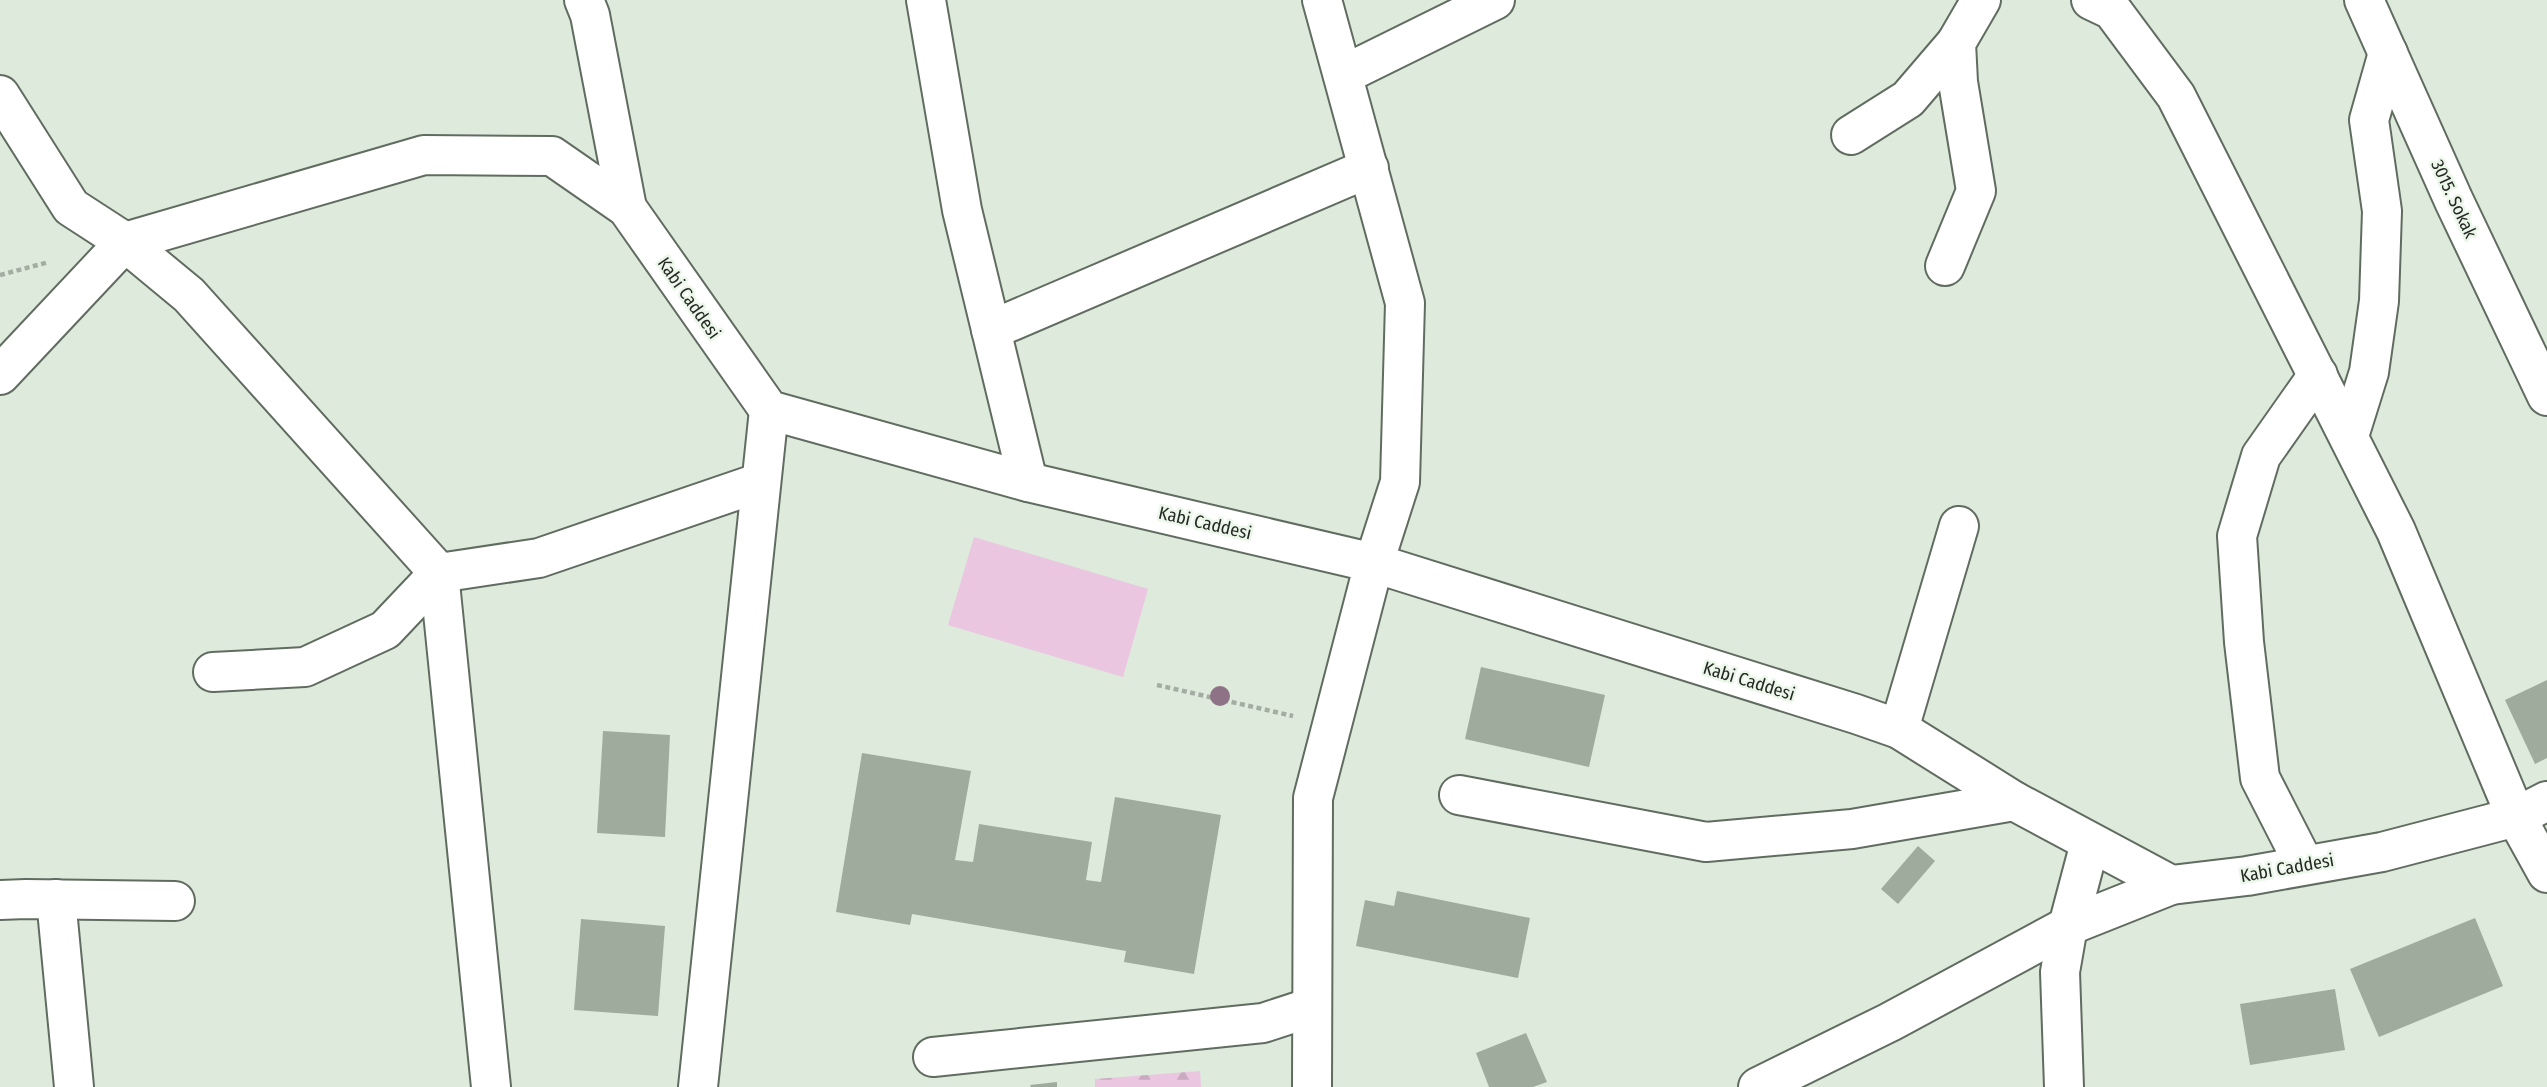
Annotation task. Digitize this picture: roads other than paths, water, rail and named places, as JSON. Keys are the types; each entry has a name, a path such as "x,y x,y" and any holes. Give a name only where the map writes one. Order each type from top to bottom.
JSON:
{"street":[{"path":"926,0 962,210 1028,482"},
{"path":"1312,1087 1313,798 1374,563 1400,482 1405,303 1322,0"},
{"path":"1343,75 1495,0"},
{"path":"1851,135 1908,99 1956,43 1981,0"},
{"path":"2091,0 2112,10 2176,96 2396,531 2531,809 2547,873"},
{"name":"3015. Sokak","path":"2364,0 2454,201 2547,396"},
{"path":"593,5 627,208"},
{"path":"1945,266 1976,191 1958,82 1956,43"},
{"path":"2348,436 2369,372 2379,301 2382,211 2369,120 2388,53"},
{"path":"0,95 71,207 125,242 189,295 439,573 491,1087"},
{"name":"Kabi Caddesi","path":"125,242 424,155 552,156 627,208 769,410 1028,482 1374,563 1899,729 2014,802 2171,885 2246,876 2382,852 2531,809"},
{"path":"991,330 1369,168"},
{"path":"0,375 125,242"},
{"path":"2304,864 2260,778 2244,642 2237,536 2261,456 2318,375"},
{"path":"698,1087 769,410"},
{"path":"213,672 305,667 385,631 439,573 539,558 761,482"},
{"path":"1899,729 1959,526"},
{"path":"1459,795 1706,842 1852,829 2014,802"},
{"path":"2064,1087 2060,972 2068,926 2090,843"},
{"path":"1758,1087 1890,1022 2068,926 2171,885"},
{"path":"56,899 74,1087"},
{"path":"0,900 176,901"},
{"path":"933,1057 1263,1023 1312,1007"}]}
